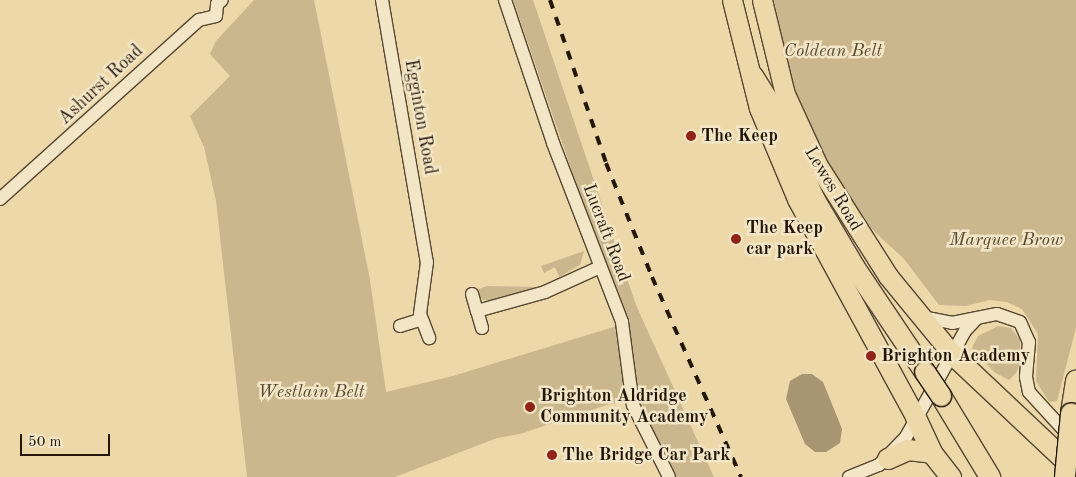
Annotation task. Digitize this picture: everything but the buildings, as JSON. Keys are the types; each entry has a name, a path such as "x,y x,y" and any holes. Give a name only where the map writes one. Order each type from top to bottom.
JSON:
{"highway":[{"path":"753,76 770,102 815,200 855,268 941,396 990,477"},
{"path":"952,354 1076,471"},
{"path":"1065,477 1076,380"},
{"path":"916,418 932,453 951,477"},
{"path":"888,459 908,450 932,453"}],"main road":[{"path":"732,0 760,108 797,199 916,418"},
{"name":"Lewes Road","path":"762,0 785,94 808,147 853,223 920,316 952,354"}],"street":[{"name":"Ashurst Road","path":"0,199 199,20 216,16 217,4 222,0"},
{"name":"Egginton Road","path":"382,0 417,241 426,270 420,320"},
{"name":"Lucraft Road","path":"505,0 553,143 622,322 633,405 669,477"},
{"path":"477,311 544,292 600,266"},
{"path":"472,294 482,328"},
{"path":"920,316 952,323 997,314 1020,322 1029,342 1026,377 1029,392 1076,442"},
{"path":"848,477 888,459 916,418 965,331 978,318"},
{"path":"400,326 420,320 429,338"}],"green space":[{"name":"Westlain Belt","path":"254,0 314,0 370,280 386,392 453,376 630,322 584,206 513,0 533,0 636,305 714,477 677,477 638,400 610,404 520,434 497,438 395,477 247,477 216,201 204,147 190,116 230,76 210,54 216,41"},
{"path":"774,0 1076,0 1076,328 1057,401 1049,402 1036,381 1038,334 1022,309 1007,302 990,300 966,306 939,305 904,259 849,208 811,135 792,82"},
{"path":"584,251 580,265 559,277 555,267 544,273 541,266"},
{"path":"487,286 537,287 538,289 487,301 479,298 476,290"},
{"path":"998,326 1011,328 1020,340 1020,363 1016,373 1009,380 994,372 972,348 978,336"}],"shaded area":[{"path":"802,374 812,374 823,382 842,429 840,443 826,452 815,452 805,444 786,399 790,381"}],"railway":[{"path":"550,0 606,163 652,277 741,477"}],"place":[{"name":"The Keep","path":"691,136"},
{"name":"The Keep car park","path":"736,239"},
{"name":"Brighton Academy","path":"871,356"},
{"name":"Brighton Aldridge Community Academy","path":"530,407"},
{"name":"The Bridge Car Park","path":"552,455"}],"park label":[{"name":"Coldean Belt","path":"833,51"},
{"name":"Marquee Brow","path":"1006,240"}]}
